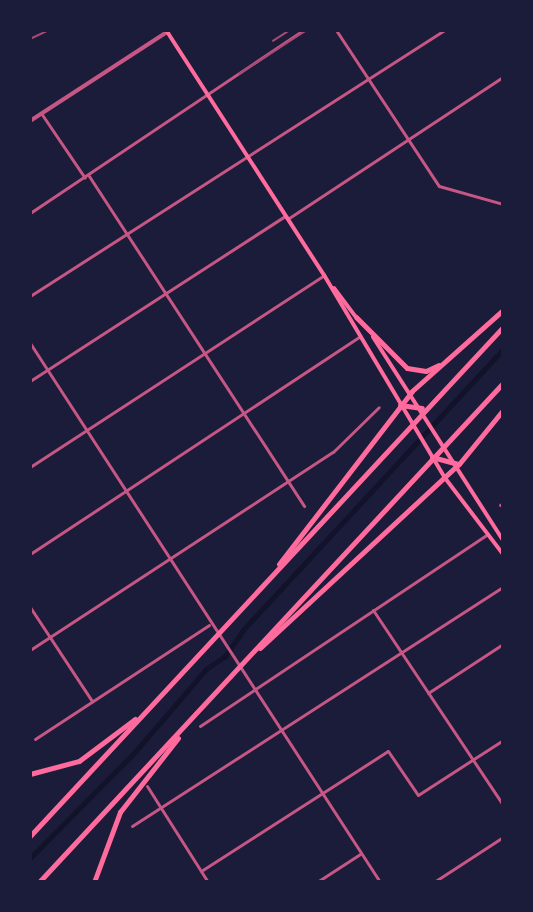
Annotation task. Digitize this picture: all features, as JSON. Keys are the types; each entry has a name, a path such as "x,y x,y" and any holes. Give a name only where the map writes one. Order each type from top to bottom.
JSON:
{"highway":[{"path":"249,600 400,405 503,310"},
{"path":"356,317 407,368 426,371 446,362"},
{"path":"30,836 503,327"},
{"path":"39,882 503,383"},
{"path":"400,405 422,408"},
{"path":"232,674 459,464 503,410"},
{"path":"432,457 459,464"},
{"path":"30,774 59,769 100,748 156,701"},
{"path":"94,882 105,840 128,800 195,715"}],"main road":[{"path":"167,31 288,217 432,457 503,554"},
{"path":"324,275 412,392 459,464 503,540"}],"street":[{"path":"30,213 87,177 207,92 303,30"},
{"path":"336,30 407,139 446,190 503,204"},
{"path":"30,296 445,30"},
{"path":"30,121 167,31"},
{"path":"30,381 503,77"},
{"path":"41,113 126,233 304,506"},
{"path":"30,467 324,275"},
{"path":"30,554 359,337"},
{"path":"30,343 209,624 220,637 381,882"},
{"path":"30,650 333,452 380,407"},
{"path":"200,726 253,688 489,533"},
{"path":"132,826 162,811 503,587"},
{"path":"30,607 92,701"},
{"path":"373,610 503,805"},
{"path":"35,739 209,624"},
{"path":"428,693 503,644"},
{"path":"201,871 388,751 418,795 503,740"},
{"path":"147,786 208,882"},
{"path":"434,882 503,837"},
{"path":"317,882 361,853"}],"waterway":[{"path":"30,858 133,754 206,669 225,656 243,630 503,349"}],"railway":[{"path":"30,39 49,30"},
{"path":"273,41 290,30"},
{"path":"239,74 307,30"}]}
